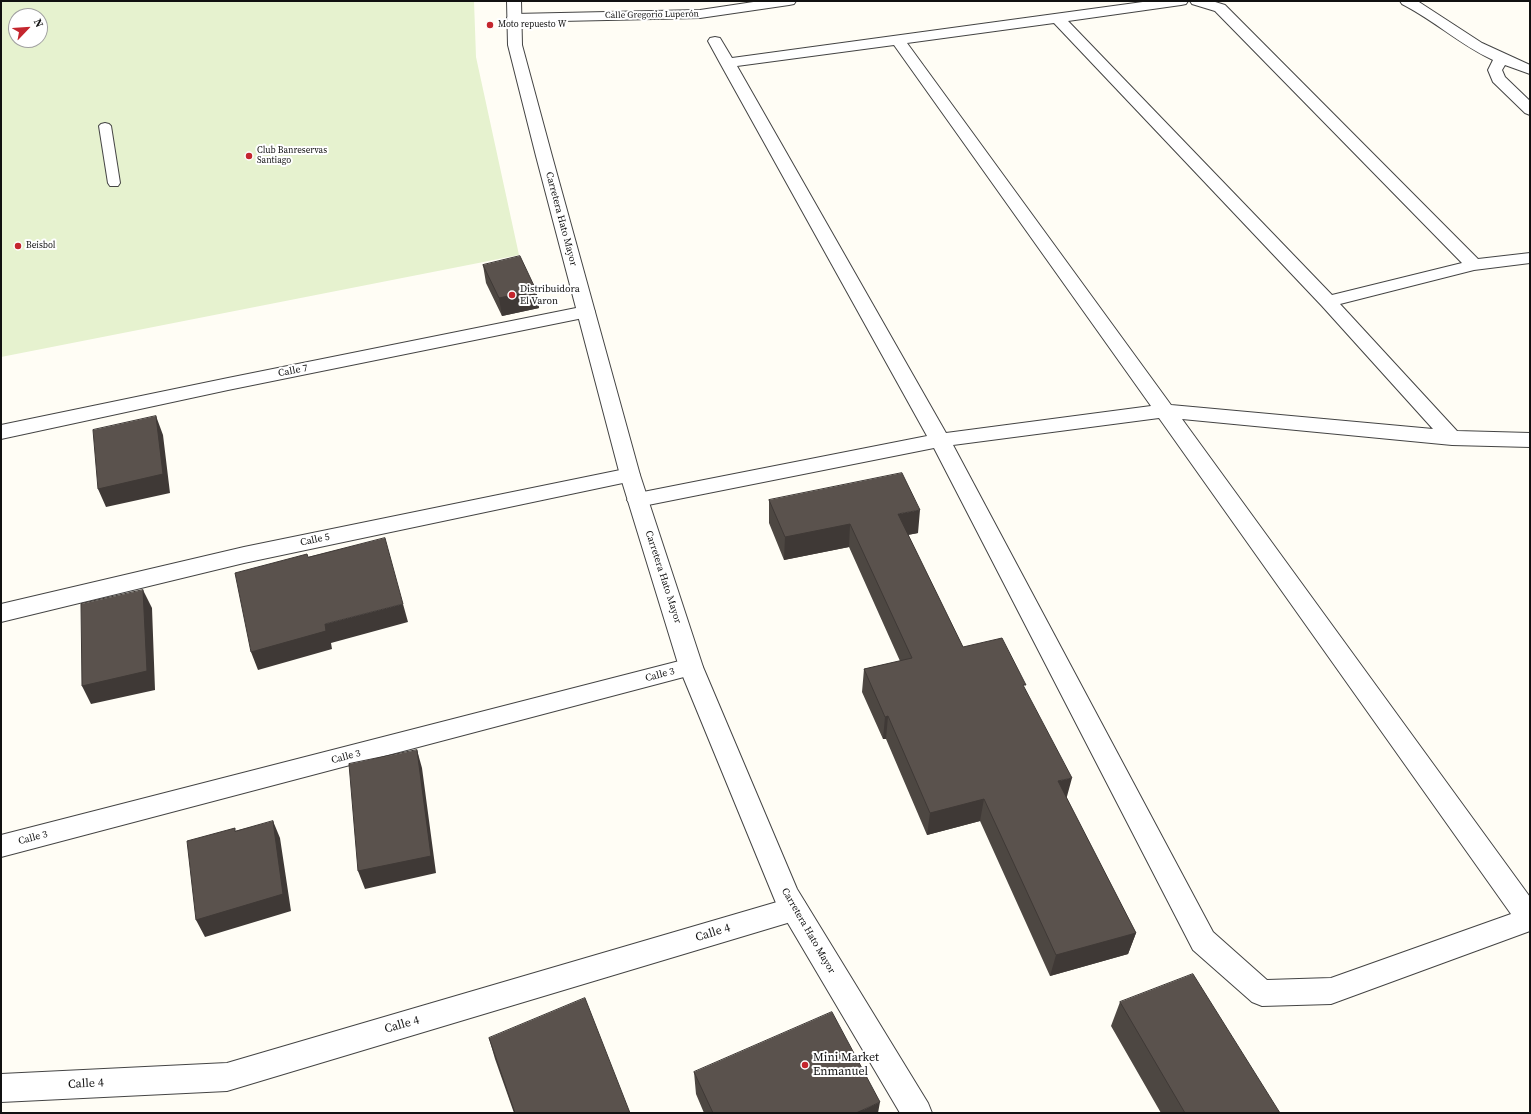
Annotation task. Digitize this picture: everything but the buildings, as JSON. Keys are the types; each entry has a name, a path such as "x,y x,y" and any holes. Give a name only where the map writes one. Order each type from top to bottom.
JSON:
{"street":[{"name":"Calle Gregorio Luperón","path":"514,9 700,14 789,1"},
{"path":"727,63 1181,1"},
{"path":"1197,1 1220,8 1474,265"},
{"path":"1407,1 1423,9 1472,43 1504,60 1530,70"},
{"name":"Carretera Hato Mayor","path":"514,9 515,45 586,312 630,475 691,667 783,888 794,909 917,1113"},
{"path":"1057,18 1328,302 1452,438"},
{"path":"715,41 940,440 1203,941 1262,993 1332,991 1530,919 898,40"},
{"path":"1504,60 1498,64 1495,70 1498,78 1530,110"},
{"path":"1328,302 1474,265 1528,258"},
{"name":"Calle 7","path":"1,432 228,384 586,312"},
{"path":"638,500 940,440 1165,411 1452,438 1530,440"},
{"name":"Calle 5","path":"1,613 244,555 630,475"},
{"name":"Calle 3","path":"1,846 691,667"},
{"name":"Calle 4","path":"1,1088 227,1077 794,909"}],"lane":[{"path":"105,126 114,183"}],"green space":[{"name":"Club Banreservas Santiago","path":"1,1 474,1 476,57 519,255 1,357"}],"place":[{"name":"Moto repuesto W","path":"490,25"},
{"name":"Club Banreservas Santiago","path":"249,156"},
{"name":"Beisbol","path":"18,246"},
{"name":"Distribuidora El Varon","path":"512,295"},
{"name":"Mini Market Enmanuel","path":"805,1065"}]}
